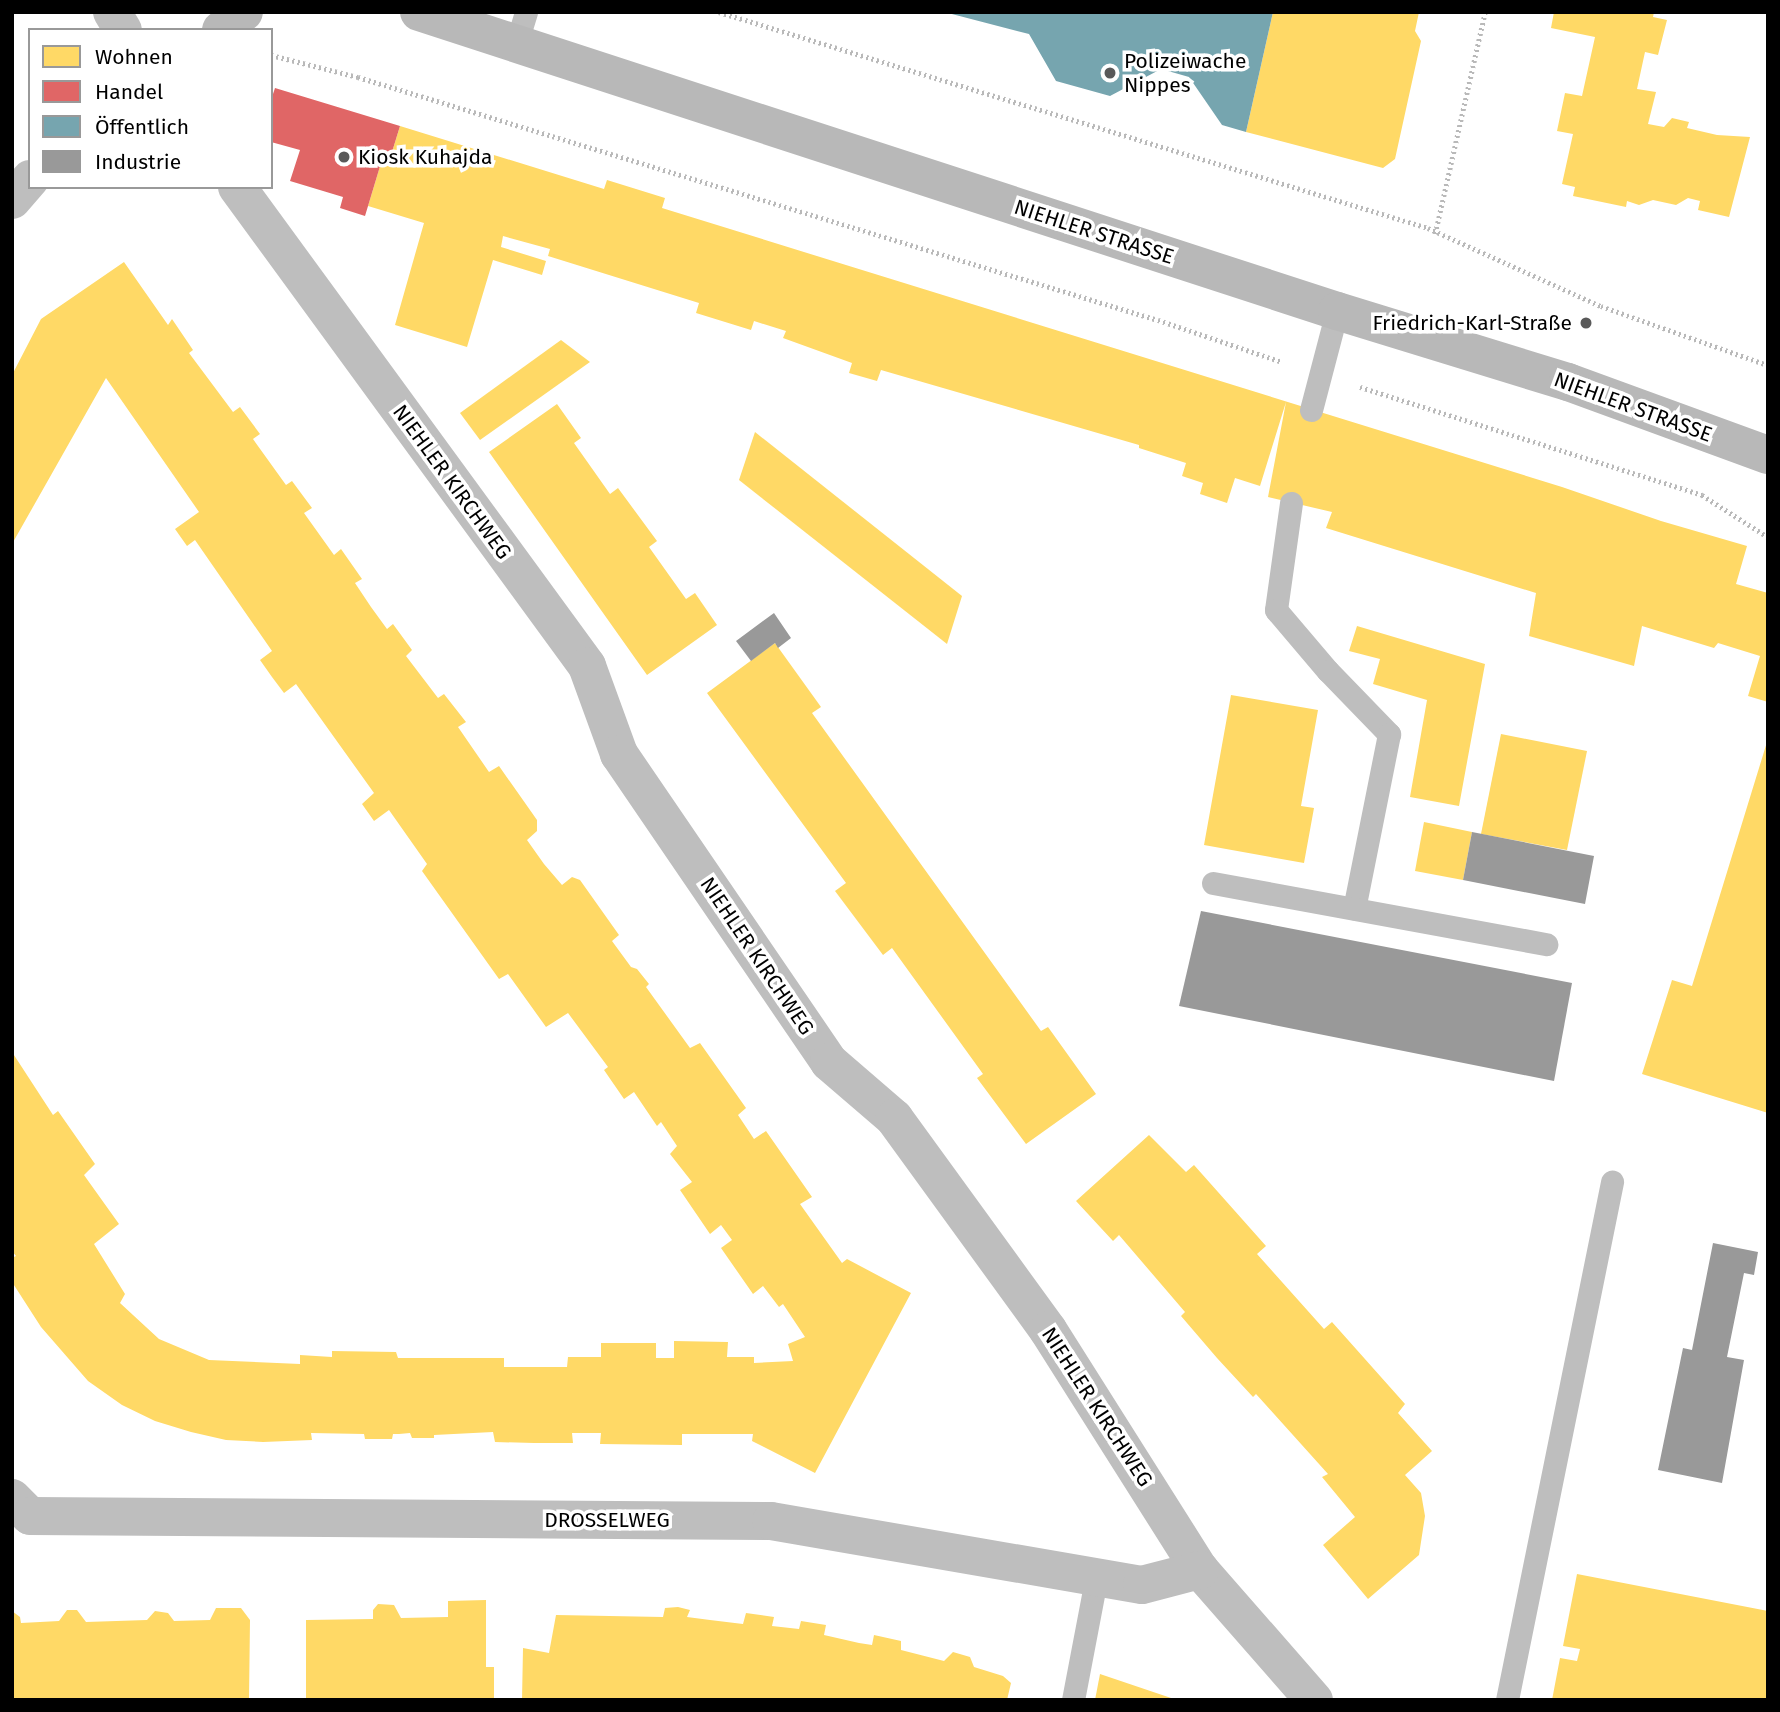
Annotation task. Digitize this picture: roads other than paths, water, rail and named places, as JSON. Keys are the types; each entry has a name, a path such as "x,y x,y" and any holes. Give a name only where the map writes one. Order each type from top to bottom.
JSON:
{"street":[{"path":"112,12 122,28"},
{"path":"224,28 244,12"},
{"name":"NIEHLER STRASSE","path":"419,12 521,29 1337,311 1569,382 1768,455"},
{"path":"12,200 28,181"},
{"name":"NIEHLER KIRCHWEG","path":"238,189 587,666 619,754 830,1062 894,1118 1048,1330 1200,1570 1314,1700"},
{"name":"DROSSELWEG","path":"12,1498 30,1516 771,1521 1142,1585 1200,1570"}],"lane":[{"path":"1311,410 1318,374 1337,311"},
{"path":"1291,503 1276,610 1328,671 1389,734 1354,909"},
{"path":"1213,883 1546,944"},
{"path":"1507,1700 1612,1182"},
{"path":"1073,1700 1096,1579"}],"place":[{"name":"Polizeiwache Nippes","path":"1110,73"},
{"name":"Kiosk Kuhajda","path":"344,157"},
{"name":"Friedrich-Karl-Straße","path":"1586,323"}]}
